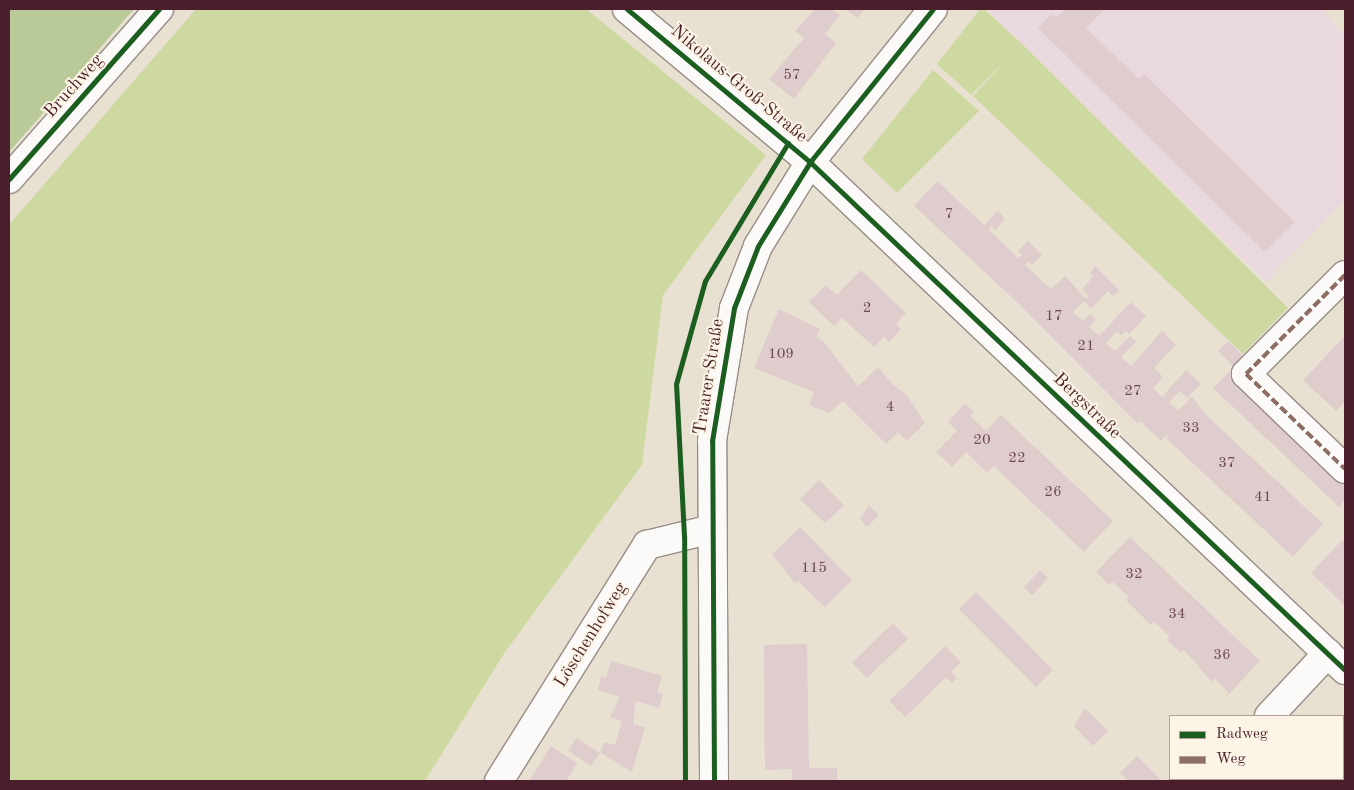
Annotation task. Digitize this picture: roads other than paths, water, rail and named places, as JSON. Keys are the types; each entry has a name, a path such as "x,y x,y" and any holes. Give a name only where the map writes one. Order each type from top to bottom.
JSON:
{"street":[{"name":"Bruchweg","path":"9,179 159,9"},
{"name":"Nikolaus-Groß-Straße","path":"627,9 810,162"},
{"name":"Traarer Straße","path":"714,781 712,441 734,308 758,246 810,162 933,9"},
{"name":"Bergstraße","path":"810,162 1336,661"},
{"path":"1345,274 1246,374 1345,469"},
{"name":"Löschenhofweg","path":"499,781 647,545 712,529"},
{"path":"1270,715 1336,661"}]}
